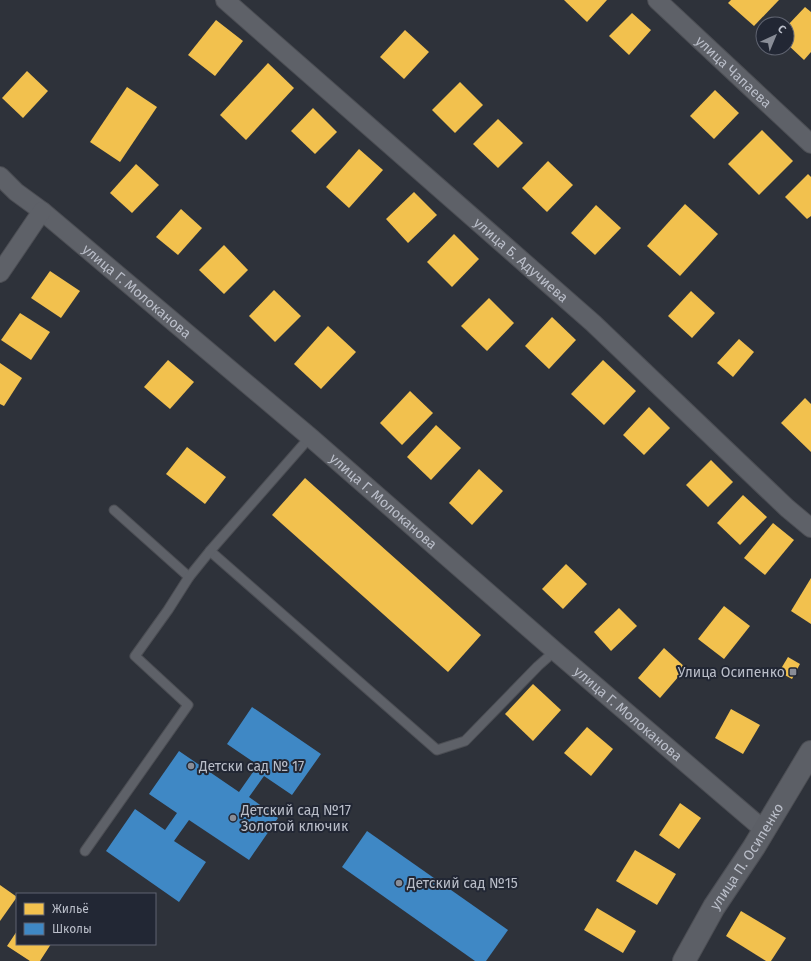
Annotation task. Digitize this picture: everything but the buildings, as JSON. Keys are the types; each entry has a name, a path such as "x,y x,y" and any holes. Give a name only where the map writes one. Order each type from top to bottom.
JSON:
{"main road":[{"name":"улица П. Осипенко","path":"690,959 714,907 764,830 811,752"}],"street":[{"name":"улица Б. Адучиева","path":"225,0 593,323 787,508 811,528"},
{"name":"улица Чапаева","path":"656,0 811,144"},
{"name":"улица Г. Молоканова","path":"0,176 16,192 42,211 310,437 555,651 764,830"},
{"path":"0,273 42,211"}],"lane":[{"path":"85,851 188,704 135,656 168,610 189,577 310,437"},
{"path":"114,510 189,577"},
{"path":"210,551 437,750 466,741 538,666 555,651"}],"place":[{"name":"Улица Осипенко","path":"793,672"},
{"name":"Детски сад № 17","path":"191,766"},
{"name":"Детский сад №17 Золотой ключик","path":"233,818"},
{"name":"Детский сад №15","path":"399,883"}]}
